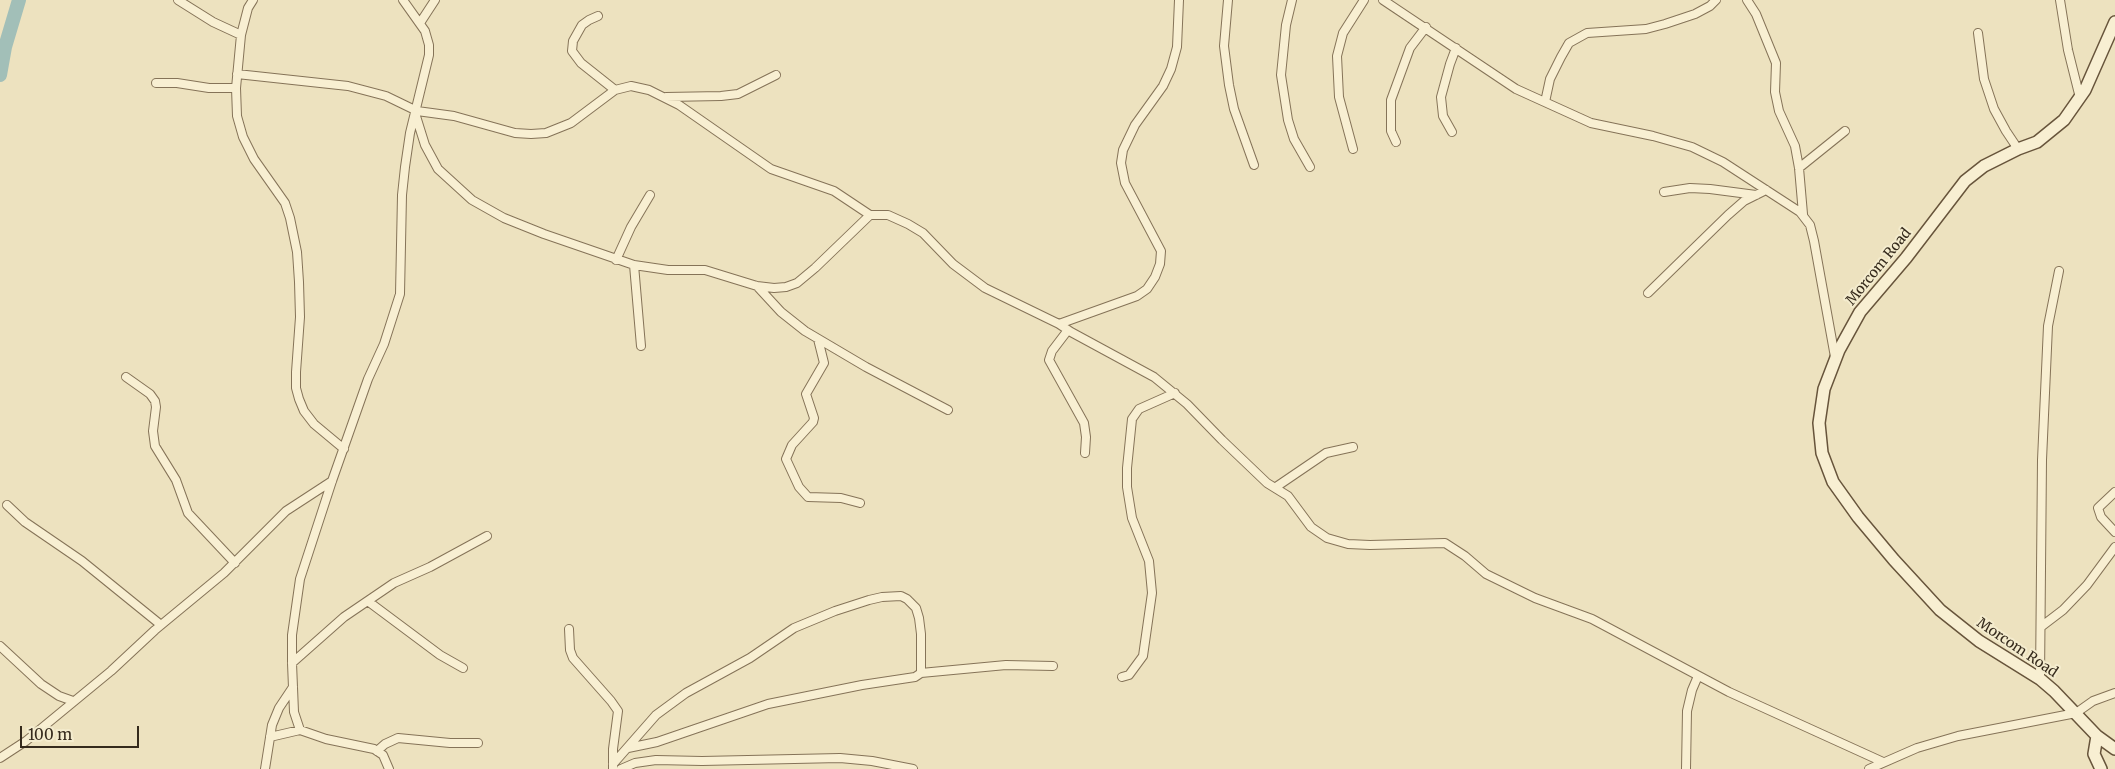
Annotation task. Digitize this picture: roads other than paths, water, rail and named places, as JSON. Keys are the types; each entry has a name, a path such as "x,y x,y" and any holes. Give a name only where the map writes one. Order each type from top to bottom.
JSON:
{"street":[{"path":"178,0 213,22 241,35"},
{"path":"253,0 248,8 241,35 236,88 237,116 243,137 254,159 285,203 290,218 297,252 299,282 300,317 296,372 296,388 299,399 304,412 314,424 344,449"},
{"path":"300,730 294,712 292,635 300,579 332,481 368,379 384,344 400,294 402,195 410,133 429,56 425,31 403,0"},
{"path":"420,23 435,0"},
{"path":"1059,324 1137,296 1147,289 1155,278 1160,264 1161,251 1125,183 1121,163 1123,150 1135,125 1163,86 1171,68 1178,47 1180,0"},
{"path":"1228,0 1224,46 1228,76 1234,108 1254,165"},
{"path":"1292,0 1282,52 1282,93 1294,139 1310,167"},
{"path":"1353,149 1339,97 1337,56 1343,33 1364,0"},
{"path":"1383,0 1516,88 1591,124 1653,136 1692,147 1723,162 1803,214 1810,225 1814,240 1836,359"},
{"path":"1545,102 1550,78 1569,43 1588,33 1646,29 1665,24 1695,14 1710,6 1716,0"},
{"path":"1747,0 1756,14 1776,63 1775,92 1779,111 1795,146 1800,168 1803,214"},
{"path":"2060,0 2068,50 2080,98"},
{"path":"598,16 582,26 573,41 572,51 581,63 614,90"},
{"name":"Morcom Road","path":"2115,22 2080,98 2064,120 2037,142 1984,166 1965,181 1906,258 1860,312 1836,359 1824,389 1819,423 1822,453 1826,468 1833,482 1858,517 1894,560 1940,610 1979,641 2040,679 2097,736 2115,749"},
{"path":"1396,142 1391,131 1390,100 1410,48 1426,27"},
{"path":"1978,33 1984,79 1994,108 2018,149"},
{"path":"1452,132 1443,116 1442,97 1456,48"},
{"path":"237,74 348,86 386,96 416,112 454,116 515,133 546,133 571,123 614,90 631,86 649,90 706,122 771,169 834,191 870,215 888,215 908,224 923,233 953,264 985,288 1059,324 1154,377 1175,393 1267,482 1288,496 1311,526 1327,538 1348,544 1370,545 1445,543 1465,556 1486,574 1535,598 1592,619 1764,709 1883,762"},
{"path":"664,97 738,94 776,75"},
{"path":"156,83 177,83 209,88 236,88"},
{"path":"416,112 425,145 438,169 472,200 504,218 577,247 634,265 668,270 705,270 757,286 774,288 797,283 870,215"},
{"path":"1800,168 1845,130"},
{"path":"1664,192 1690,188 1756,195"},
{"path":"1648,293 1744,200 1766,190"},
{"path":"616,260 622,243 650,195"},
{"path":"634,265 641,346"},
{"path":"2040,679 2042,626 2042,460 2048,326 2060,271"},
{"path":"757,286 781,312 818,339 866,367 948,410"},
{"path":"1068,330 1052,350 1049,360 1084,423 1086,437 1085,453"},
{"path":"818,339 824,363 806,394 814,418 813,422 792,445 786,458 799,487 808,497 841,498 860,503"},
{"path":"126,376 150,394 155,401 153,431 155,446 176,480 188,513 235,563"},
{"path":"1122,677 1129,674 1143,656 1152,593 1149,561 1132,518 1127,487 1132,420 1139,409 1175,393"},
{"path":"1276,487 1326,453 1352,447"},
{"path":"0,758 26,741 111,671 235,563 286,511 332,481"},
{"path":"2115,492 2102,502 2098,508 2101,517 2115,532"},
{"path":"8,505 25,522 82,561 161,626"},
{"path":"292,663 344,618 394,583 430,567 487,536"},
{"path":"2042,626 2063,610 2087,585 2115,546"},
{"path":"613,766 656,716 686,693 750,658 794,628 835,611 875,598 901,596 908,598 916,608 920,626 921,672"},
{"path":"369,602 440,655 462,668"},
{"path":"569,629 570,650 573,658 612,701 618,711 613,766"},
{"path":"0,646 41,684 59,696 73,701"},
{"path":"628,748 657,742 775,702 910,678 918,676 921,672 1006,666 1053,666"},
{"path":"1686,769 1687,711 1692,690 1698,676"},
{"path":"265,769 270,738 279,708 293,687"},
{"path":"1869,769 1917,748 1958,736 2076,713 2093,701 2115,693"},
{"path":"270,738 300,730 310,735 377,750 383,756 389,769"},
{"path":"2097,736 2094,754 2101,769"},
{"path":"377,750 398,738 478,743"},
{"path":"621,769 635,762 656,760 840,758 872,760 913,769"}],"waterway":[{"path":"0,75 5,47 19,0"}]}
